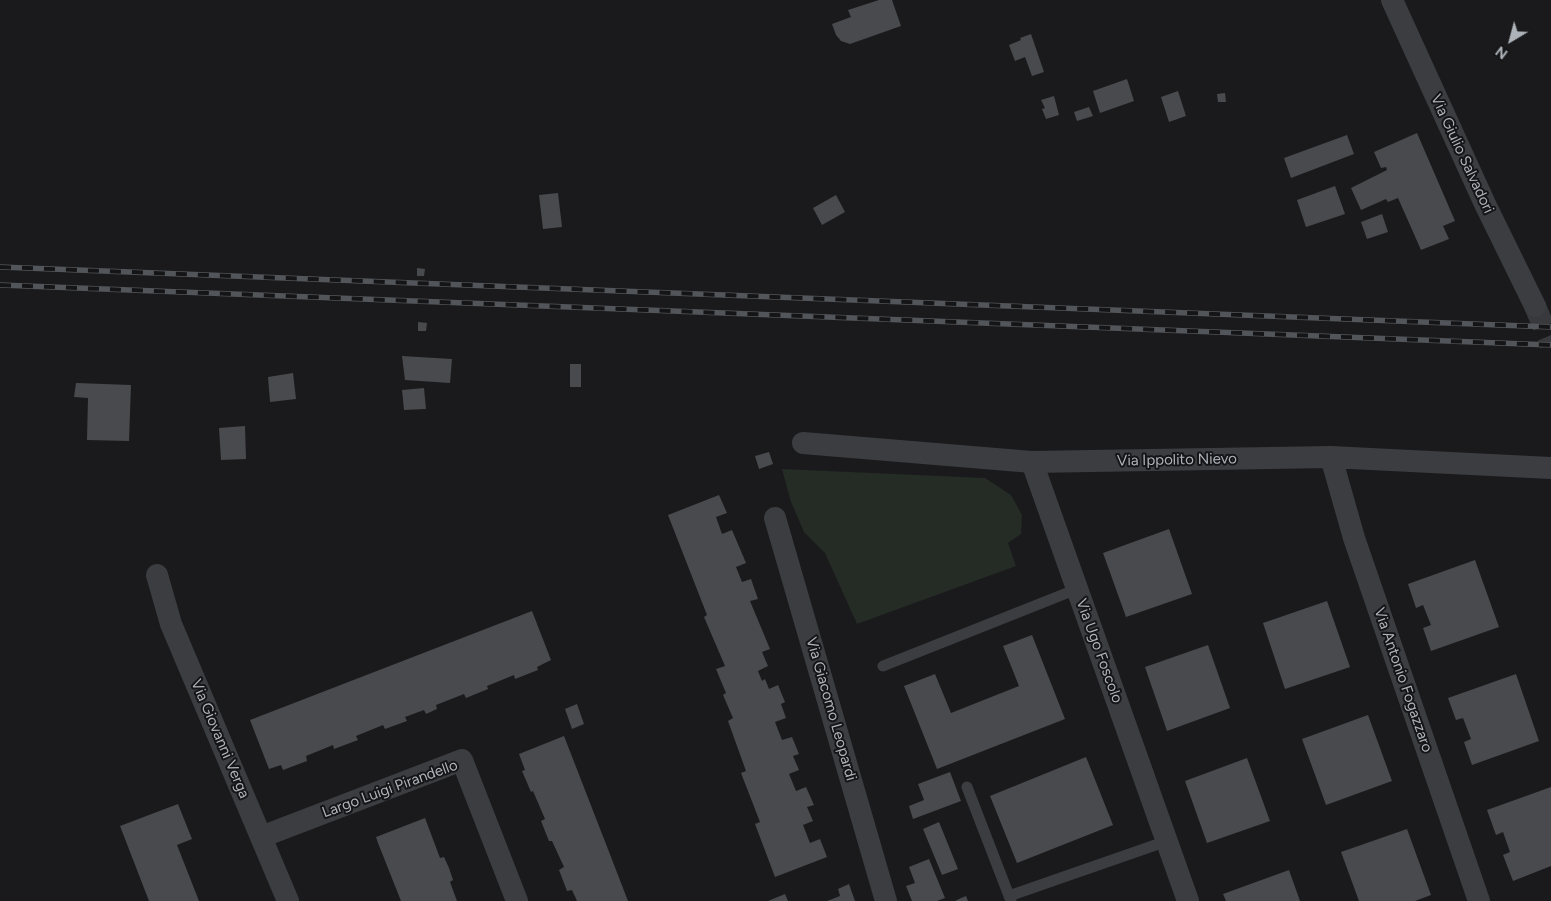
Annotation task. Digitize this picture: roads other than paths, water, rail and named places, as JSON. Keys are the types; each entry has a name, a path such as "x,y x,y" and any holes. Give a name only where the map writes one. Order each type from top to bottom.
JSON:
{"street":[{"name":"Via Giulio Salvadori","path":"1392,0 1534,306"},
{"name":"Via Ippolito Nievo","path":"803,442 1032,462 1332,457 1551,468"},
{"name":"Via Antonio Fogazzaro","path":"1332,457 1354,538 1480,901"},
{"name":"Via Ugo Foscolo","path":"1032,462 1188,901"},
{"name":"Via Giacomo Leopardi","path":"775,518 886,901"},
{"name":"Via Giovanni Verga","path":"157,575 171,624 288,901"},
{"name":"Largo Luigi Pirandello","path":"261,837 462,760 517,901"}],"lane":[{"path":"883,666 1077,588"},
{"path":"967,787 1010,898 1167,841"}],"tunnel":[{"path":"1535,306 1551,344"}],"railway":[{"path":"0,267 1551,327"},
{"path":"0,285 1551,345"}]}
